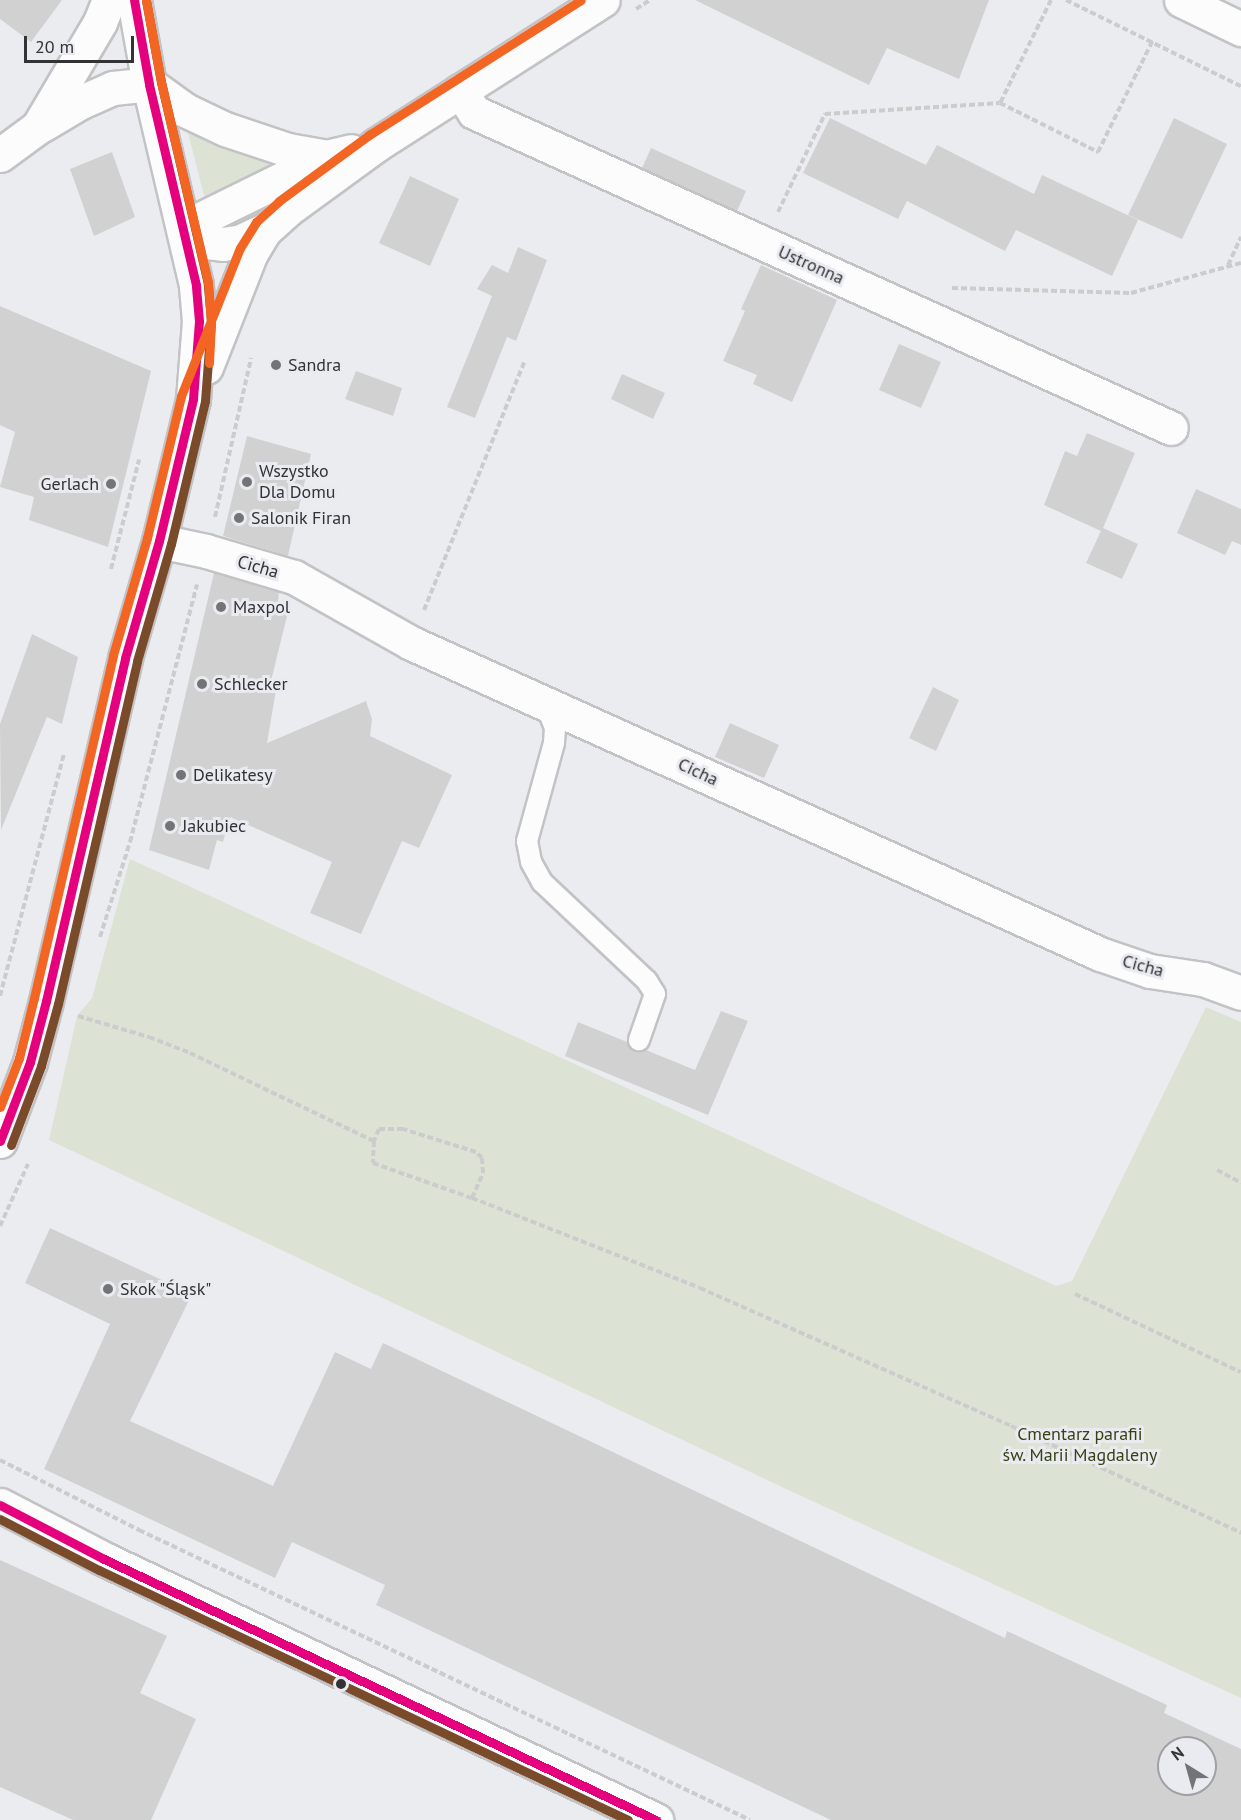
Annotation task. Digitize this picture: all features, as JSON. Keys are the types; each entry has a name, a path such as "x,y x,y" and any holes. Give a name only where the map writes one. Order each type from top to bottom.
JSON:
{"street":[{"path":"38,127 100,22 109,0"},
{"path":"134,0 150,84 196,285 199,321 193,399"},
{"path":"1181,0 1241,29"},
{"path":"0,1141 33,1052 125,658 159,541 193,399 251,253 265,230 287,210 376,145 460,91 617,6"},
{"path":"0,155 38,127 79,103 113,88 150,84 185,110 225,129 288,150 326,157"},
{"name":"Ustronna","path":"460,91 474,112 1171,428"},
{"path":"184,227 326,157 376,145"},
{"path":"184,227 207,242 223,244 241,241 265,230"},
{"name":"Cicha","path":"159,541 206,551 294,577 411,643 544,701 917,873 1100,954 1150,971 1203,979 1241,993"},
{"path":"0,1505 104,1558 656,1820"}],"lane":[{"path":"544,701 552,715 554,744 528,841 531,862 542,882 647,981 655,994 639,1041"}],"path":[{"path":"617,6 650,0"},
{"path":"1000,103 1051,0"},
{"path":"1066,0 1241,86"},
{"path":"763,243 825,114 1000,103 1098,152 1152,42"},
{"path":"1228,266 1241,237"},
{"path":"941,288 1131,292 1241,263"},
{"path":"172,679 206,551 251,355"},
{"path":"411,643 525,360"},
{"path":"0,996 18,924"},
{"path":"77,1016 148,1037 190,1053 374,1141"},
{"path":"472,1198 483,1173 482,1158 476,1152 403,1129 379,1130 374,1141 373,1163 472,1198 700,1288 1011,1426 1241,1533"},
{"path":"1217,1170 1241,1183"},
{"path":"1075,1294 1241,1372"},
{"path":"0,1460 139,1530 750,1820"}],"green space":[{"path":"190,128 282,161 205,199 188,133"},
{"name":"Cmentarz parafii św. Marii Magdaleny","path":"130,859 1056,1286 1072,1281 1206,1007 1241,1022 1241,1698 784,1488 49,1140 77,1016 92,998"}],"building":[{"path":"0,0 62,0 31,42 0,19"},
{"path":"695,0 989,0 959,79 887,48 869,85"},
{"path":"830,118 926,165 937,145 1034,194 1042,175 1138,220 1112,276 1016,230 1005,251 907,201 898,219 803,173"},
{"path":"1174,118 1227,144 1182,239 1128,215"},
{"path":"651,148 746,191 737,211 642,168"},
{"path":"112,152 135,217 94,236 70,169"},
{"path":"410,176 459,199 430,266 379,243"},
{"path":"518,247 547,260 516,341 507,337 475,418 447,407 492,296 477,289 492,265 508,273"},
{"path":"761,265 837,300 792,402 753,384 757,375 723,361 745,311 741,309"},
{"path":"0,306 151,371 108,547 29,520 34,497 0,487 15,432 0,425"},
{"path":"899,344 941,362 921,408 879,390"},
{"path":"356,371 402,388 393,416 345,399"},
{"path":"622,374 665,393 653,419 611,399"},
{"path":"1087,433 1135,453 1103,528 1138,544 1122,579 1086,563 1101,531 1044,505 1065,451 1077,456"},
{"path":"247,436 311,454 288,556 223,536"},
{"path":"1196,489 1241,509 1241,545 1232,541 1225,555 1177,533"},
{"path":"214,573 279,592 278,601 290,604 269,689 276,690 267,743 366,701 372,719 370,736 452,775 419,848 402,841 361,934 310,913 332,862 230,817 223,842 217,840 209,870 149,850"},
{"path":"32,634 78,657 62,724 47,717 1,830 0,724"},
{"path":"933,687 959,700 936,751 909,738"},
{"path":"730,723 779,745 764,778 715,757"},
{"path":"721,1011 748,1021 708,1115 565,1056 578,1022 627,1042 635,1051 646,1050 695,1070"},
{"path":"50,1228 192,1294 130,1421 273,1486 335,1352 371,1369 383,1343 1005,1638 1007,1631 1167,1705 1164,1713 1213,1736 1157,1736 1157,1796 1217,1796 1217,1738 1241,1749 1241,1820 831,1820 376,1605 385,1585 292,1542 275,1578 44,1469 110,1324 25,1283"},
{"path":"0,1560 167,1636 140,1693 196,1719 151,1820 73,1820 0,1787"}],"transit line":[{"path":"0,1141 30,1062 46,1001 125,658 159,541 193,399 199,321 196,285 149,84 134,0"},
{"path":"11,1145 41,1066 58,1004 137,661 171,544 205,401 211,321 208,284 161,82 146,0"},
{"path":"146,0 161,82 208,282 211,322 209,363"},
{"path":"0,1107 19,1058 113,655 147,538 181,396 240,248 256,222 279,201 369,135 581,0"},
{"path":"0,1505 104,1559 656,1820"},
{"path":"0,1519 99,1570 628,1820"}],"place":[{"name":"Sandra","path":"276,365"},
{"name":"Wszystko Dla Domu","path":"247,482"},
{"name":"Gerlach","path":"111,484"},
{"name":"Salonik Firan","path":"239,518"},
{"name":"Maxpol","path":"221,607"},
{"name":"Schlecker","path":"202,684"},
{"name":"Delikatesy","path":"181,775"},
{"name":"Jakubiec","path":"170,826"},
{"name":"Skok \"Śląsk\"","path":"108,1289"}]}
